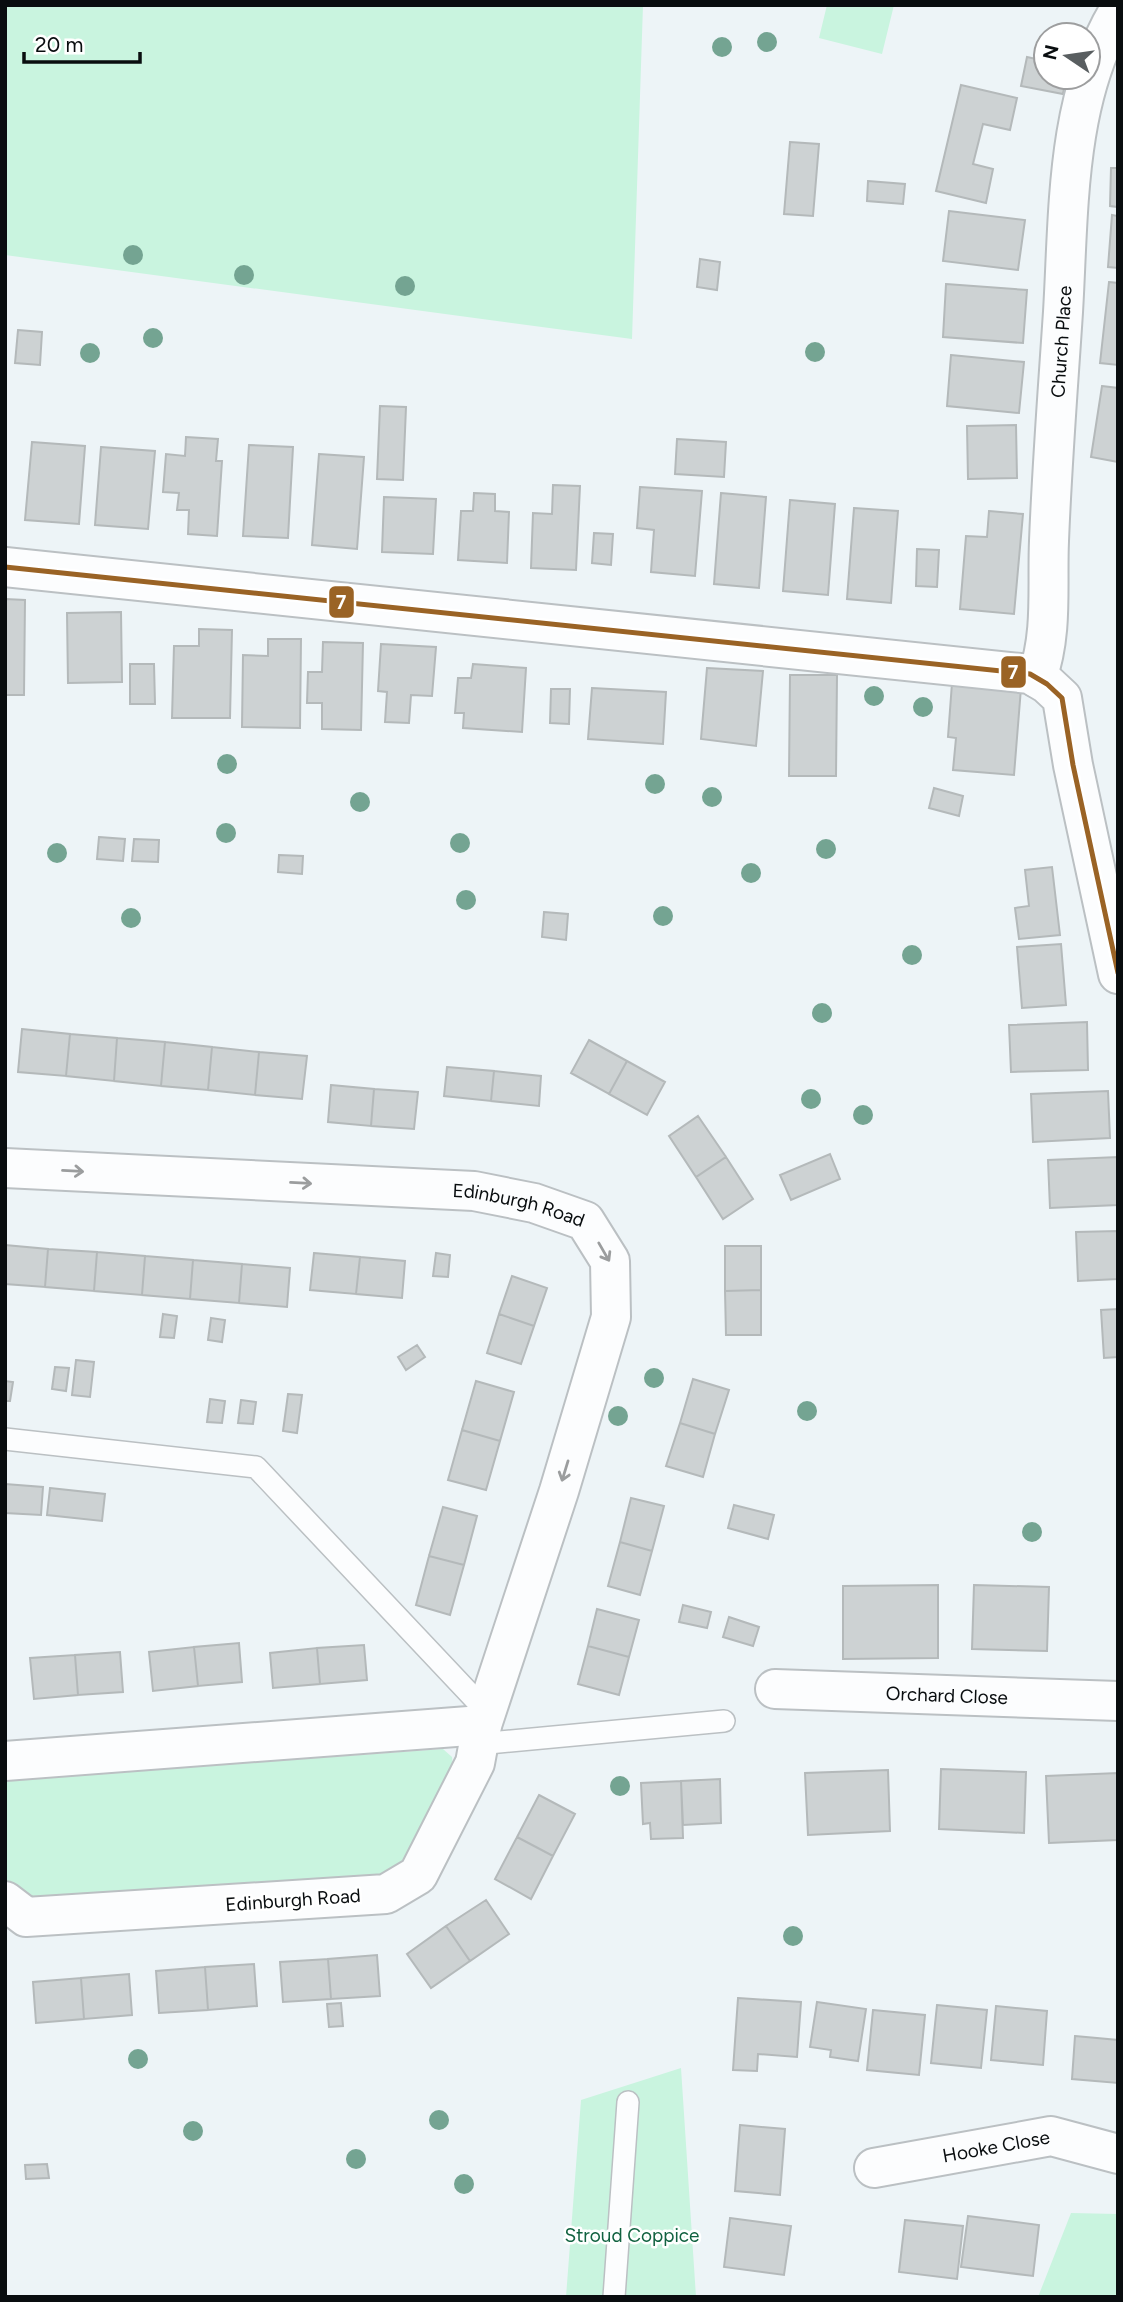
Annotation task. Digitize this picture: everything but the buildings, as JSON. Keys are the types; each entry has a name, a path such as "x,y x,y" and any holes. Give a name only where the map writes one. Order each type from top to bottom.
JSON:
{"street":[{"name":"Church Place","path":"1037,678 1047,641 1050,528 1070,201 1078,125 1088,80 1107,30 1118,12"},
{"path":"5,567 882,660 1014,671 1037,678 1062,698 1076,778 1118,974"},
{"name":"Edinburgh Road","path":"5,1168 474,1191 534,1203 585,1221 610,1261 611,1317 559,1492 482,1727 475,1763 418,1875 386,1894 26,1917 5,1901"},
{"name":"Orchard Close","path":"775,1689 1118,1701"},
{"path":"5,1761 482,1727"},
{"name":"Hooke Close","path":"874,2168 1051,2136 1118,2154"}],"lane":[{"path":"5,1439 256,1467 482,1727 724,1721"},
{"path":"614,2297 628,2102"}],"green space":[{"path":"5,5 643,5 632,339 5,255"},
{"path":"827,5 894,5 882,54 819,38"},
{"path":"443,1749 452,1757 454,1776 411,1863 394,1874 23,1903 5,1892 5,1780"},
{"name":"Stroud Coppice","path":"681,2068 696,2297 566,2297 581,2100"},
{"path":"1071,2213 1118,2214 1118,2297 1038,2297"}],"transit line":[{"name":"7","path":"5,567 1030,674 1047,684 1062,698 1073,765 1118,973"}]}
